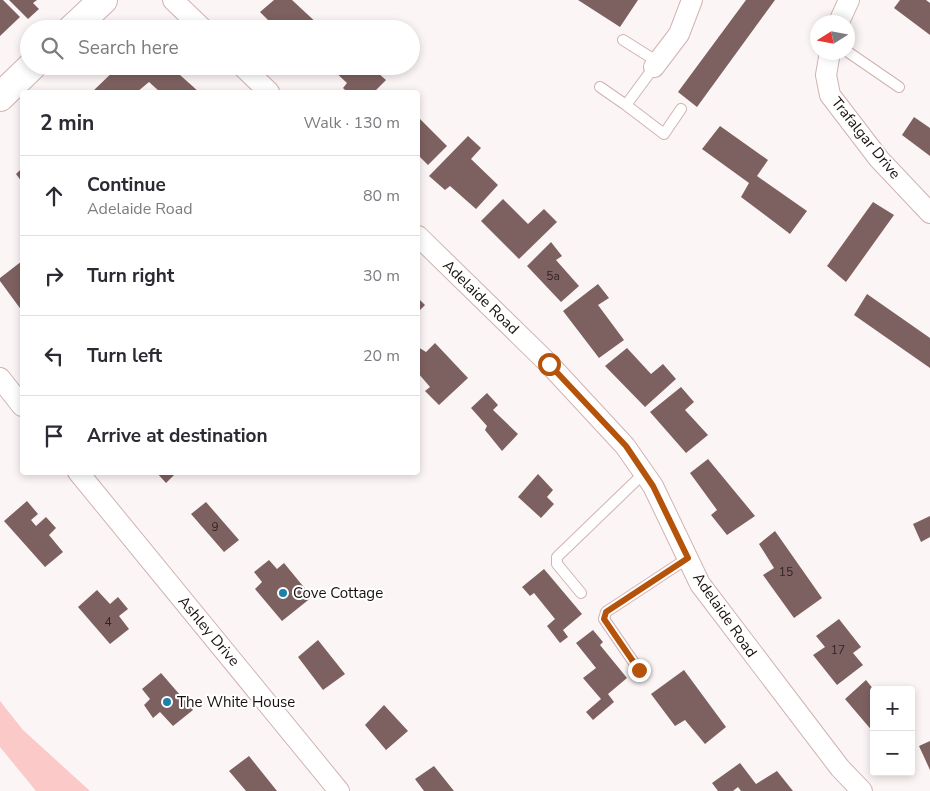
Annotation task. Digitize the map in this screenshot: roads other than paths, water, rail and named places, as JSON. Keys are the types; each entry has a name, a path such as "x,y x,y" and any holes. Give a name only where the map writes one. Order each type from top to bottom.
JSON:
{"main road":[{"path":"0,96 22,75"}],"street":[{"path":"173,0 194,20"},
{"path":"656,65 679,34 692,0"},
{"path":"842,15 848,1"},
{"name":"Trafalgar Drive","path":"829,60 826,75 830,95 879,159 930,213"},
{"path":"251,75 267,90"},
{"name":"Adelaide Road","path":"420,238 549,364 626,446 653,486 700,584 739,638 840,768 862,791"},
{"path":"0,378 20,403"},
{"name":"Ashley Drive","path":"80,475 339,791"}],"lane":[{"path":"623,40 656,65 626,105"},
{"path":"855,57 899,87"},
{"path":"600,87 664,134 681,109"},
{"path":"582,593 557,564 557,557 644,473"},
{"path":"639,670 604,619 606,612 688,558"}],"place":[{"name":"Cove Cottage","path":"283,593"},
{"name":"The White House","path":"167,702"}]}
